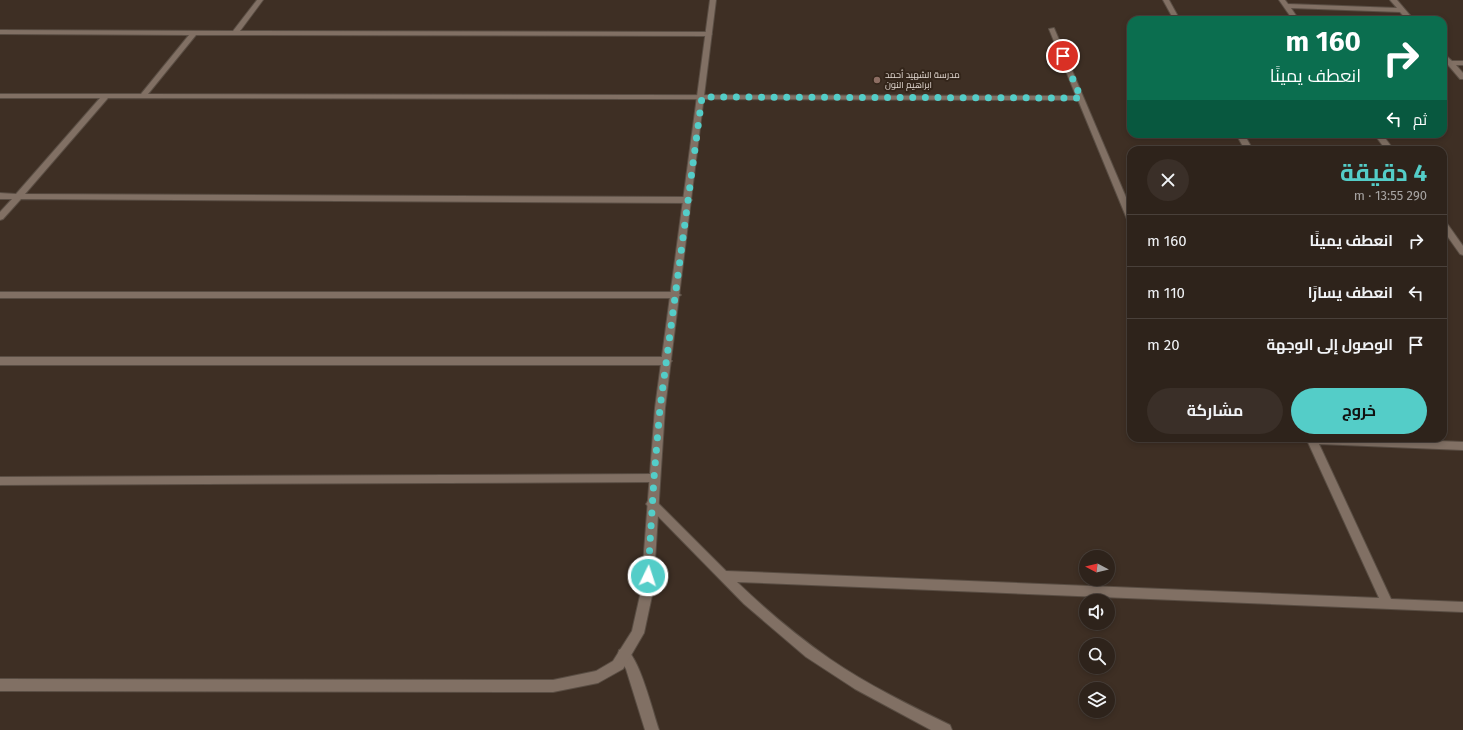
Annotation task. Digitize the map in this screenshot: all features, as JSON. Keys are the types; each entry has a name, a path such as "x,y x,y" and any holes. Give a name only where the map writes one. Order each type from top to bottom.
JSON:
{"street":[{"path":"235,33 260,0"},
{"path":"0,685 553,686 598,677 618,665 638,633 647,591 654,478 667,361 714,0"},
{"path":"1166,0 1175,16"},
{"path":"1282,0 1293,16"},
{"path":"1392,0 1407,16"},
{"path":"1286,6 1401,10"},
{"path":"1052,29 1127,209"},
{"path":"0,32 710,34"},
{"path":"143,96 194,33"},
{"path":"1447,59 1463,63"},
{"path":"1447,60 1463,77"},
{"path":"0,96 1081,98"},
{"path":"0,217 106,96"},
{"path":"0,196 688,200"},
{"path":"1447,230 1463,252"},
{"path":"0,295 676,294"},
{"path":"0,361 667,361"},
{"path":"1312,442 1387,603"},
{"path":"1421,442 1463,446"},
{"path":"0,481 654,478"},
{"path":"652,504 748,601 811,653 884,699 945,730"},
{"path":"723,576 1463,607"},
{"path":"624,654 632,667 652,730"}],"place":[{"name":"مدرسة الشهيد أحمد ابراهيم النون","path":"877,80"}],"route":[{"path":"648,576 660,408 702,97 1081,98 1063,56"}]}
